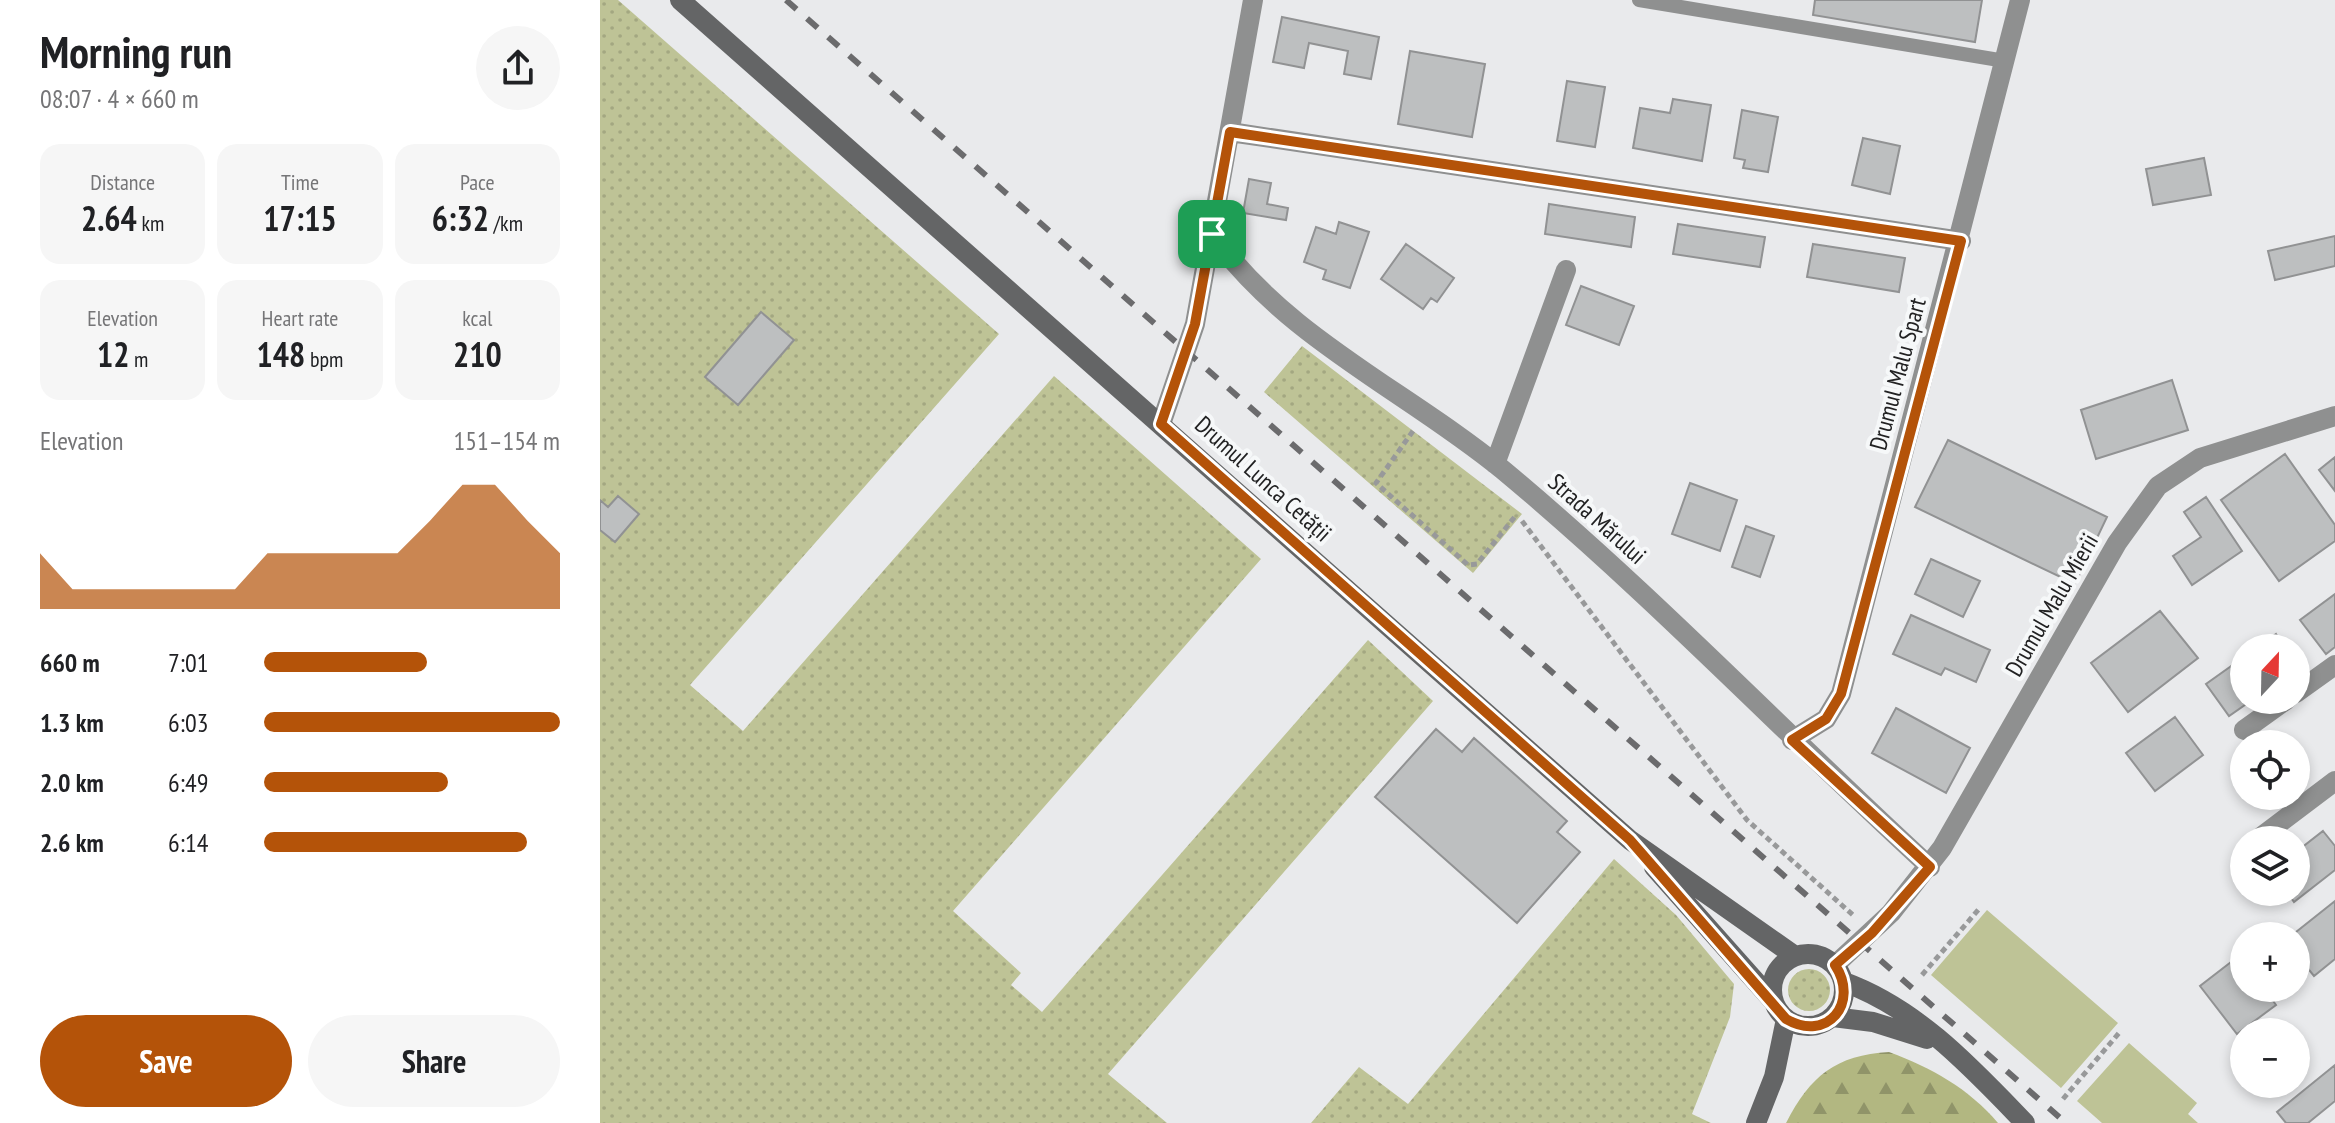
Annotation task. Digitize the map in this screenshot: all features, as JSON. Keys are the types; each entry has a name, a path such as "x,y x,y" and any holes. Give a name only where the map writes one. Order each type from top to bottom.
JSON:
{"street":[{"path":"1161,424 1188,352 1253,0"},
{"name":"Drumul Malu Spart","path":"1792,740 1826,719 1841,694 1961,241 2020,0"},
{"name":"Drumul Lunca Cetății","path":"686,2 1630,840 1795,956"},
{"path":"1230,132 1961,241"},
{"name":"Strada Mărului","path":"1212,234 1272,302 1323,343 1495,464 1532,495 1930,867"},
{"path":"1495,464 1566,270"},
{"name":"Drumul Malu Mierii","path":"1839,973 1930,867 2117,543 2158,486 2200,458 2335,416"},
{"path":"2310,683 2335,665"},
{"path":"2244,730 2266,714"},
{"path":"2276,826 2335,781"},
{"name":"Drumul Lunca Cetății","path":"1630,840 1774,1002"},
{"path":"1839,973 1844,1000 1825,1023 1796,1023 1774,1002 1772,991 1778,970 1795,956 1817,955 1956,1053 2025,1123"},
{"path":"1833,1017 1890,1026 1956,1053"},
{"path":"1756,1123 1796,1023"}],"lane":[{"path":"1639,0 2005,61"}],"path":[{"path":"1425,414 1377,480 1378,487 1473,567 1532,495"},
{"path":"1517,515 1747,820 1872,933"},
{"path":"1922,975 1979,909"},
{"path":"2063,1099 2119,1033"}],"green space":[{"path":"600,0 618,0 999,334 690,685 743,731 1054,376 1261,559 953,911 1021,973 1011,985 1042,1012 1368,640 1433,701 1108,1074 1167,1123 600,1123"},
{"path":"1302,346 1522,514 1473,573 1264,392"},
{"path":"1614,859 1676,915 1734,984 1730,1017 1692,1114 1711,1123 1311,1123 1359,1067 1408,1104"},
{"path":"1987,910 2118,1023 2061,1088 1931,975"},
{"path":"1809,969 1824,975 1830,990 1824,1005 1809,1011 1794,1005 1788,990 1794,975"},
{"path":"2129,1043 2197,1103 2188,1114 2198,1123 2102,1123 2077,1101"},
{"path":"1889,1052 1948,1080 1974,1099 1998,1123 1786,1123 1805,1092 1827,1071 1854,1058"}],"building":[{"path":"1815,0 1982,0 1975,42 1813,15"},
{"path":"1282,17 1379,37 1371,79 1344,74 1348,51 1309,43 1304,68 1273,62"},
{"path":"1410,51 1485,64 1472,137 1398,124"},
{"path":"1567,81 1605,87 1595,147 1557,141"},
{"path":"1673,99 1711,105 1702,161 1633,148 1640,108 1670,113"},
{"path":"1742,110 1778,117 1768,172 1743,168 1745,160 1734,158"},
{"path":"1863,138 1900,146 1890,194 1852,185"},
{"path":"2204,158 2211,195 2153,205 2146,169"},
{"path":"1249,179 1271,183 1267,204 1288,208 1286,220 1243,213"},
{"path":"1549,204 1635,217 1631,247 1545,234"},
{"path":"1339,222 1369,232 1350,288 1323,279 1326,270 1304,262 1316,227 1336,234"},
{"path":"1678,224 1765,237 1760,267 1673,254"},
{"path":"2335,236 2335,266 2275,280 2268,251"},
{"path":"1406,244 1454,278 1437,302 1431,298 1423,309 1381,279"},
{"path":"1813,244 1905,258 1899,292 1807,277"},
{"path":"1581,286 1634,306 1619,345 1566,325"},
{"path":"761,312 794,340 738,405 705,377"},
{"path":"2172,380 2188,430 2096,459 2081,410"},
{"path":"1948,440 2107,517 2075,584 1915,507"},
{"path":"2285,454 2335,525 2335,541 2279,581 2221,500"},
{"path":"2335,457 2335,491 2319,470"},
{"path":"1690,483 1737,500 1720,551 1672,534"},
{"path":"618,496 639,514 615,542 600,530 600,500 608,507"},
{"path":"2206,497 2242,551 2192,585 2173,556 2201,537 2184,512"},
{"path":"1746,526 1774,536 1760,577 1732,567"},
{"path":"1931,559 1980,581 1963,617 1915,594"},
{"path":"2335,594 2335,647 2326,654 2300,620"},
{"path":"2160,611 2198,658 2128,712 2091,663"},
{"path":"1911,615 1990,650 1976,682 1945,668 1941,675 1893,654"},
{"path":"2230,667 2232,714 2229,716 2206,684"},
{"path":"1896,708 1970,748 1946,793 1872,753"},
{"path":"2175,717 2203,755 2155,791 2126,753"},
{"path":"1436,729 1462,752 1474,738 1567,821 1557,832 1580,852 1517,923 1375,797"},
{"path":"2323,831 2335,846 2335,870 2310,890 2310,841"},
{"path":"2335,901 2335,959 2314,976 2310,971 2309,922"},
{"path":"2230,963 2230,1002 2274,1002 2276,1005 2259,1018 2230,1018 2230,1025 2200,986"},
{"path":"2335,1065 2335,1101 2308,1123 2286,1123 2277,1112 2294,1098 2310,1098 2310,1085"}],"railway":[{"path":"786,0 2066,1123"}],"route":[{"path":"1230,132 1961,241 1841,694 1826,719 1792,740 1930,867 1872,933 1835,965 1845,991 1840,1009 1833,1017 1825,1023 1805,1027 1786,1019 1630,840 1161,424 1188,352 1212,234 1230,132"}]}
